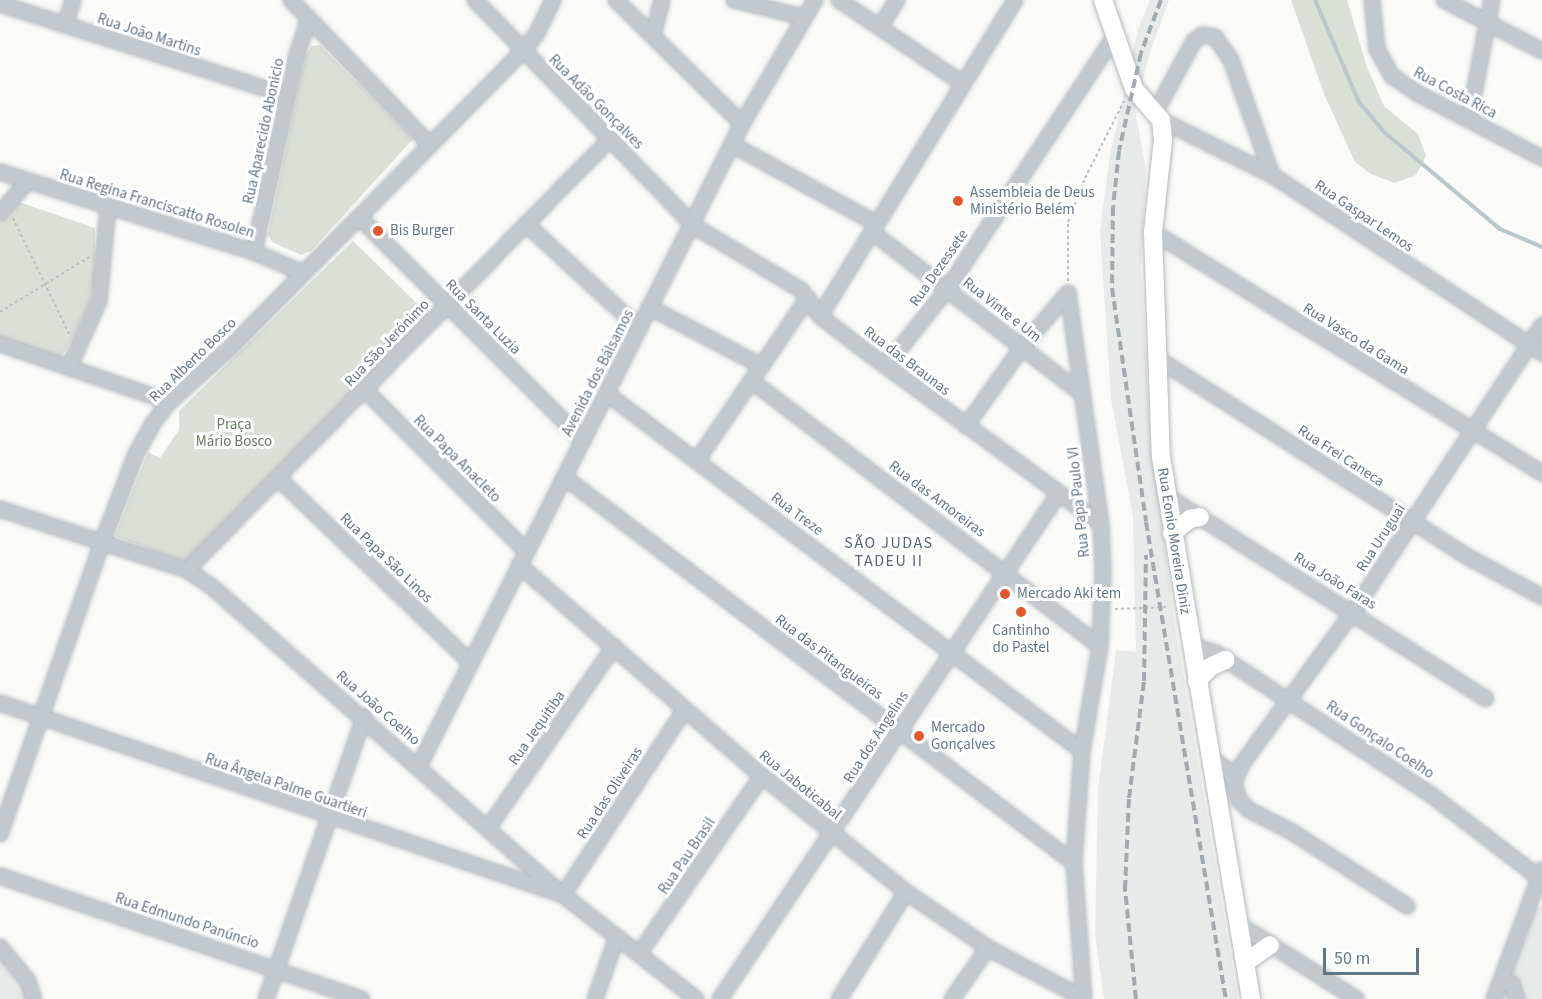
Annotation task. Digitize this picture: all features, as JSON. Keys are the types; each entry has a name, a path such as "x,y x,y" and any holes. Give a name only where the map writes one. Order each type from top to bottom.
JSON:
{"main road":[{"path":"1103,0 1134,89 1159,116"},
{"name":"Rua Eonio Moreira Diniz","path":"1159,116 1163,140 1153,232 1155,357 1166,495 1210,757 1236,811 1240,925 1251,999"},
{"path":"1172,533 1181,524 1200,517"},
{"path":"1197,681 1210,667 1225,660"},
{"path":"1245,962 1270,945"}],"street":[{"path":"65,25 73,0"},
{"path":"291,0 429,144"},
{"name":"Rua Adão Gonçalves","path":"475,0 694,226"},
{"name":"Rua Alberto Bosco","path":"0,834 102,543 136,454 169,402 230,348 523,51 537,33 553,0"},
{"path":"616,0 742,124"},
{"path":"653,36 662,0"},
{"path":"734,0 803,17"},
{"name":"Avenida dos Bálsamos","path":"419,766 649,307 694,226 742,124 815,0"},
{"path":"839,0 962,84"},
{"path":"880,27 897,0"},
{"path":"820,316 1015,0"},
{"name":"Rua Costa Rica","path":"1372,0 1377,49 1392,76 1542,158"},
{"path":"1444,0 1542,51"},
{"path":"1469,119 1492,0"},
{"name":"Rua João Martins","path":"0,4 288,96"},
{"name":"Rua Aparecido Abonicio","path":"254,252 288,96 309,18"},
{"path":"1159,116 1194,41 1202,35 1215,37 1228,54 1272,175"},
{"name":"Rua Dezessete","path":"886,366 948,288 1114,37"},
{"name":"Rua Gaspar Lemos","path":"1159,116 1272,175 1542,353"},
{"name":"Rua São Jerónimo","path":"187,570 610,139"},
{"name":"Rua Vinte e Um","path":"733,145 875,228 1082,394"},
{"name":"Rua Regina Franciscatto Rosolen","path":"0,172 254,252 303,273"},
{"path":"3,209 28,182"},
{"path":"70,366 99,301 108,207"},
{"name":"Rua Santa Luzia","path":"360,218 583,440"},
{"path":"526,224 639,328"},
{"name":"Rua das Braunas","path":"694,226 808,298 820,316 1101,524"},
{"name":"Rua Vasco da Gama","path":"1153,232 1542,473"},
{"path":"966,426 1023,346 1068,293"},
{"name":"Rua Papa Paulo VI","path":"1068,293 1101,524 1100,646 1082,751 1074,863 1080,998"},
{"path":"698,459 753,382 808,298"},
{"path":"649,307 762,366"},
{"name":"Rua Uruguai","path":"1232,776 1353,612 1542,325"},
{"path":"0,344 70,366 169,402"},
{"name":"Rua Frei Caneca","path":"1155,357 1411,521 1505,579 1542,597"},
{"name":"Rua das Amoreiras","path":"753,382 1006,571 1100,646"},
{"name":"Rua Papa Anacleto","path":"364,389 526,552"},
{"name":"Rua Treze","path":"606,393 698,459 1082,751"},
{"name":"Rua das Pitangueiras","path":"564,477 1074,863"},
{"name":"Rua Papa São Linos","path":"278,478 471,663"},
{"name":"Rua dos Angelins","path":"720,999 1059,493"},
{"name":"Rua João Faras","path":"1166,495 1353,612 1486,699"},
{"name":"Rua João Coelho","path":"0,509 187,570 211,586 364,717 563,895 696,999"},
{"name":"Rua Jaboticabal","path":"519,565 762,776 906,892 988,948 1080,998"},
{"name":"Rua Gonçalo Coelho","path":"1190,645 1225,660 1290,700 1469,821 1541,876"},
{"name":"Rua Jequitiba","path":"488,828 614,647"},
{"name":"Rua Ângela Palme Guartieri","path":"0,703 329,819 563,895"},
{"name":"Rua das Oliveiras","path":"563,895 685,709"},
{"path":"266,999 364,717"},
{"path":"1210,757 1232,776 1236,811 1292,832 1407,906"},
{"name":"Rua Pau Brasil","path":"639,954 762,776"},
{"name":"Rua Edmundo Panúncio","path":"0,876 363,999"},
{"path":"1494,999 1541,876"},
{"path":"839,999 906,892"},
{"path":"1240,925 1356,999"},
{"path":"595,999 617,937"},
{"path":"0,947 23,973 34,999"},
{"path":"952,999 988,948"},
{"path":"1501,980 1512,984 1517,999"}],"path":[{"path":"1068,293 1068,222 1074,202 1117,111 1134,89"},
{"path":"3,209 46,287 77,352"},
{"path":"0,312 46,287 106,246"},
{"path":"1102,611 1145,606 1184,608"}],"shaded area":[{"path":"1150,0 1169,0 1150,52 1135,110 1146,170 1141,266 1150,433 1175,626 1238,999 1104,999 1095,934 1098,790 1116,650 1136,652 1133,517 1111,399 1100,232 1110,155 1138,29"},
{"path":"1542,906 1542,999 1502,999 1535,908"},
{"path":"0,954 25,986 28,999 0,999"}],"green space":[{"path":"1291,0 1347,0 1367,67 1384,106 1418,134 1426,156 1416,175 1395,183 1371,174 1355,162 1324,94"},
{"path":"320,45 413,139 311,251 301,255 272,242 268,234 306,54 312,46"},
{"path":"19,202 95,228 95,279 89,304 67,349 50,368 0,351 0,223"},
{"name":"Praça Mário Bosco","path":"353,241 428,314 187,563 115,536 148,452 160,458 179,430 179,411"}],"waterway":[{"path":"1315,0 1359,102 1384,132 1500,229 1542,247"}],"railway":[{"path":"1161,0 1141,53 1119,151 1113,207 1112,288 1146,522 1226,999"},
{"path":"1136,999 1125,889 1129,798 1144,681 1146,555"}],"place":[{"name":"Assembleia de Deus Ministério Belém","path":"958,201"},
{"name":"Bis Burger","path":"378,231"},
{"name":"Mercado Aki tem","path":"1005,594"},
{"name":"Cantinho do Pastel","path":"1021,612"},
{"name":"Mercado Gonçalves","path":"919,736"}],"district":[{"name":"SÃO JUDAS TADEU II","path":"889,552"}]}
